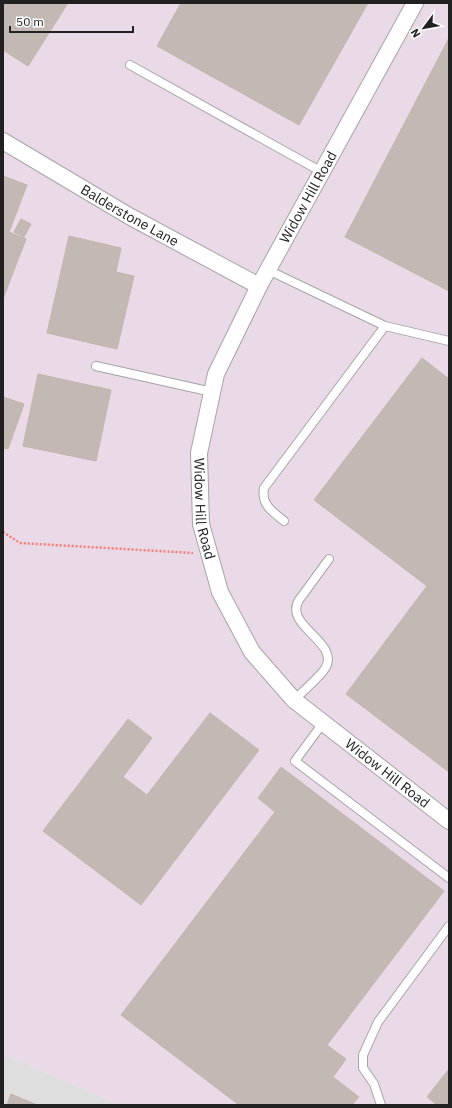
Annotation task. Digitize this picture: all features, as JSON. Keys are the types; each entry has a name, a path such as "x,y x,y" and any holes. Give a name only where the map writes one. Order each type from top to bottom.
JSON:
{"street":[{"name":"Widow Hill Road","path":"415,3 259,286 216,374 199,453 201,524 220,592 252,652 294,700 449,821"},
{"name":"Balderstone Lane","path":"3,141 129,216 259,286"}],"lane":[{"path":"130,65 322,172"},
{"path":"268,270 385,326 449,341"},
{"path":"284,521 267,506 262,497 264,488 385,326"},
{"path":"96,366 212,392"},
{"path":"294,700 326,668 328,660 328,654 300,619 295,610 299,600 329,558"},
{"path":"323,723 295,761 449,878"},
{"path":"381,1105 374,1084 363,1068 364,1055 378,1022 449,926"}],"path":[{"path":"3,532 20,543 209,554"}],"shaded area":[{"path":"3,3 449,3 449,1105 120,1105 3,1054"},
{"path":"3,1054 120,1105 3,1105"}],"building":[{"path":"3,3 68,3 28,66 3,50"},
{"path":"181,3 368,3 299,125 157,46"},
{"path":"449,38 449,291 345,237"},
{"path":"3,176 27,185 9,232 26,239 3,299"},
{"path":"21,219 31,224 24,237 14,232"},
{"path":"69,236 121,248 116,272 134,276 117,349 47,333"},
{"path":"422,358 449,379 449,772 346,694 427,586 314,500"},
{"path":"38,374 111,390 96,461 23,446"},
{"path":"3,397 24,404 8,449 3,448"},
{"path":"210,713 259,750 141,905 43,831 128,719 152,738 123,777 147,795"},
{"path":"281,767 444,891 327,1045 346,1059 333,1077 359,1097 352,1105 239,1105 121,1015 275,812 258,798"},
{"path":"449,1069 449,1105 437,1105 427,1097"},
{"path":"11,1094 37,1105 7,1105"}]}
